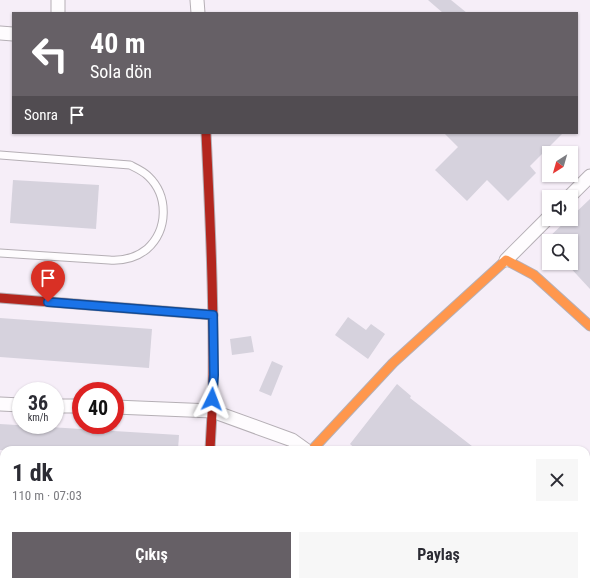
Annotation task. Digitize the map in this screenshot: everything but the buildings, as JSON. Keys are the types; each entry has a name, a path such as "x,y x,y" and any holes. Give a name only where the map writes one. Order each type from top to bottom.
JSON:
{"street":[{"path":"58,0 58,12"},
{"path":"197,0 198,12"},
{"path":"0,33 12,34"},
{"path":"206,134 214,375 210,446"},
{"path":"576,190 590,176"},
{"path":"316,446 393,363 506,260 542,224"},
{"path":"506,260 534,275 590,326"},
{"path":"0,298 213,315"},
{"path":"0,404 12,405"},
{"path":"124,407 212,411 292,440 300,446"}],"lane":[{"path":"0,155 130,165 148,176 155,184 160,193 164,214 162,224 153,242 142,252 129,259 109,260 0,253"}],"traffic: slow":[{"path":"316,446 393,363 506,260 534,275 590,326"}],"traffic: jam":[{"path":"206,134 213,321 213,391 210,446"},
{"path":"0,298 213,315"}],"route":[{"path":"48,302 213,315 214,375 212,399"}]}
